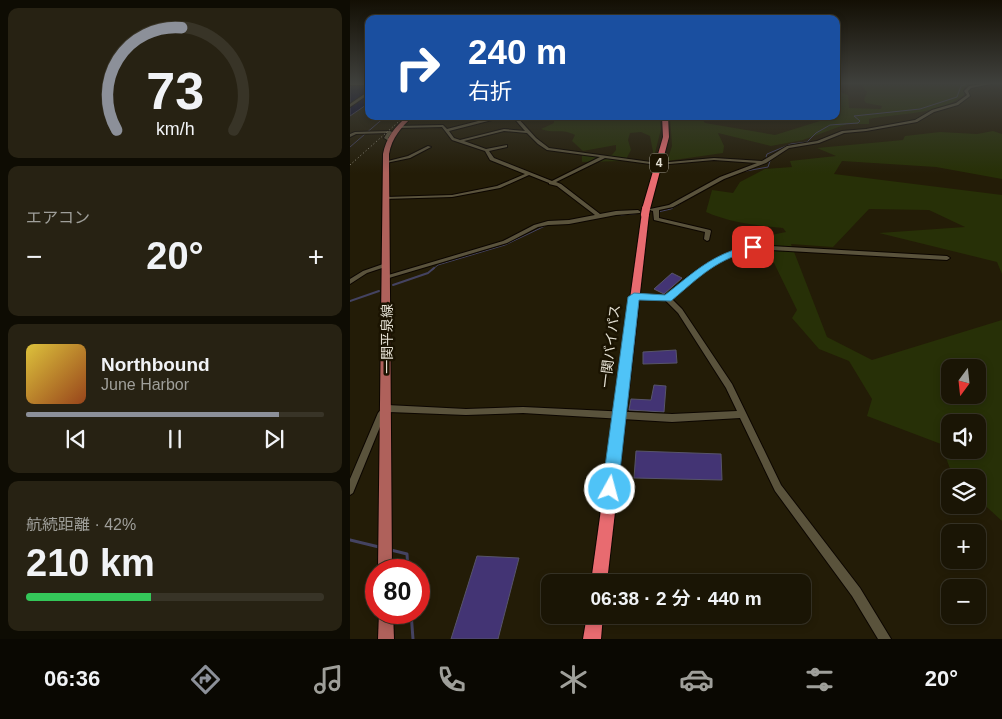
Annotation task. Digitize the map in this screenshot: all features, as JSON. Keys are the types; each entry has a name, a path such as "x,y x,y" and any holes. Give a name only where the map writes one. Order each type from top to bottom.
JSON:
{"highway":[{"name":"一関バイパス","path":"600,574 634,297 647,211 666,137 665,120"},
{"path":"592,639 594,624"}],"main road":[{"name":"一関平泉線","path":"385,559 387,408 386,162 389,140 398,127 406,120"},
{"path":"386,624 386,639"}],"street":[{"path":"387,277 505,242 536,226 598,215 647,211 671,206 722,178 766,160 788,147 818,142 843,132 916,121 930,113"},
{"path":"447,130 487,120"},
{"path":"518,120 548,149 658,164 714,159 766,160"},
{"path":"398,127 440,126 447,130 452,139 486,150 506,146"},
{"path":"460,141 504,130 529,132"},
{"path":"350,136 365,132 390,132 386,138 389,140"},
{"path":"386,162 409,156 429,147"},
{"path":"486,150 492,159 569,191 598,215"},
{"path":"550,183 606,157"},
{"path":"386,198 452,196 498,187 528,174"},
{"path":"647,211 656,219 708,231 707,239"},
{"path":"634,297 667,298 714,260 732,252 753,247 946,258"},
{"path":"350,282 365,272 386,265"},
{"path":"667,298 680,311 705,346 729,386 778,488 856,592 885,639"},
{"path":"350,490 381,415 387,408 466,412 523,410 672,418 743,414"}],"green space":[{"path":"840,113 912,113 869,119 869,124 847,124 803,140 771,146 718,133 724,146 723,153 667,161 672,146 670,120 702,120 705,123 775,135 823,120 840,120"},
{"path":"554,120 660,120 661,129 654,157 650,136 641,132 630,133 628,140 631,150 625,161 582,162 582,155 612,155 616,150 616,145 583,151 572,141 575,135 541,129 554,123"},
{"path":"993,131 1002,134 1002,179 936,167 842,161 834,174 1002,195 1002,274 997,262 879,233 965,227 929,210 869,209 833,247 791,244 827,337 872,360 1002,320 1002,521 986,506 986,469 950,469 946,459 986,459 986,414 941,414 941,444 867,416 872,399 849,361 819,349 792,318 797,310 774,263 746,261 751,239 786,232 783,228 753,225 706,212 712,190 733,193 740,182 765,169 792,167 790,161 836,156 817,148 903,140 905,136 940,132 977,134"}],"building":[{"path":"672,273 682,278 664,294 654,289"},
{"path":"676,350 677,363 643,364 643,352"},
{"path":"654,385 666,386 664,412 629,410 631,399 651,400"},
{"path":"636,451 721,454 722,480 634,478"},
{"path":"477,556 519,558 498,639 451,639"}],"waterway":[{"path":"746,171 768,167 770,161 766,157 767,154 791,144 807,142 816,133 830,125 858,123 860,121 854,116 884,113"},
{"path":"350,147 381,120"},
{"path":"658,212 671,209 694,195"},
{"path":"621,215 643,213"},
{"path":"432,270 438,265 505,245 545,226"},
{"path":"393,285 428,273 434,268"},
{"path":"350,301 379,291"},
{"path":"350,540 379,547"},
{"path":"391,550 407,554 407,559"},
{"path":"412,624 413,639"}],"railway":[{"path":"350,165 401,120"}],"route":[{"path":"610,489 634,297 655,296 667,298 714,260 732,252 753,247"}]}
